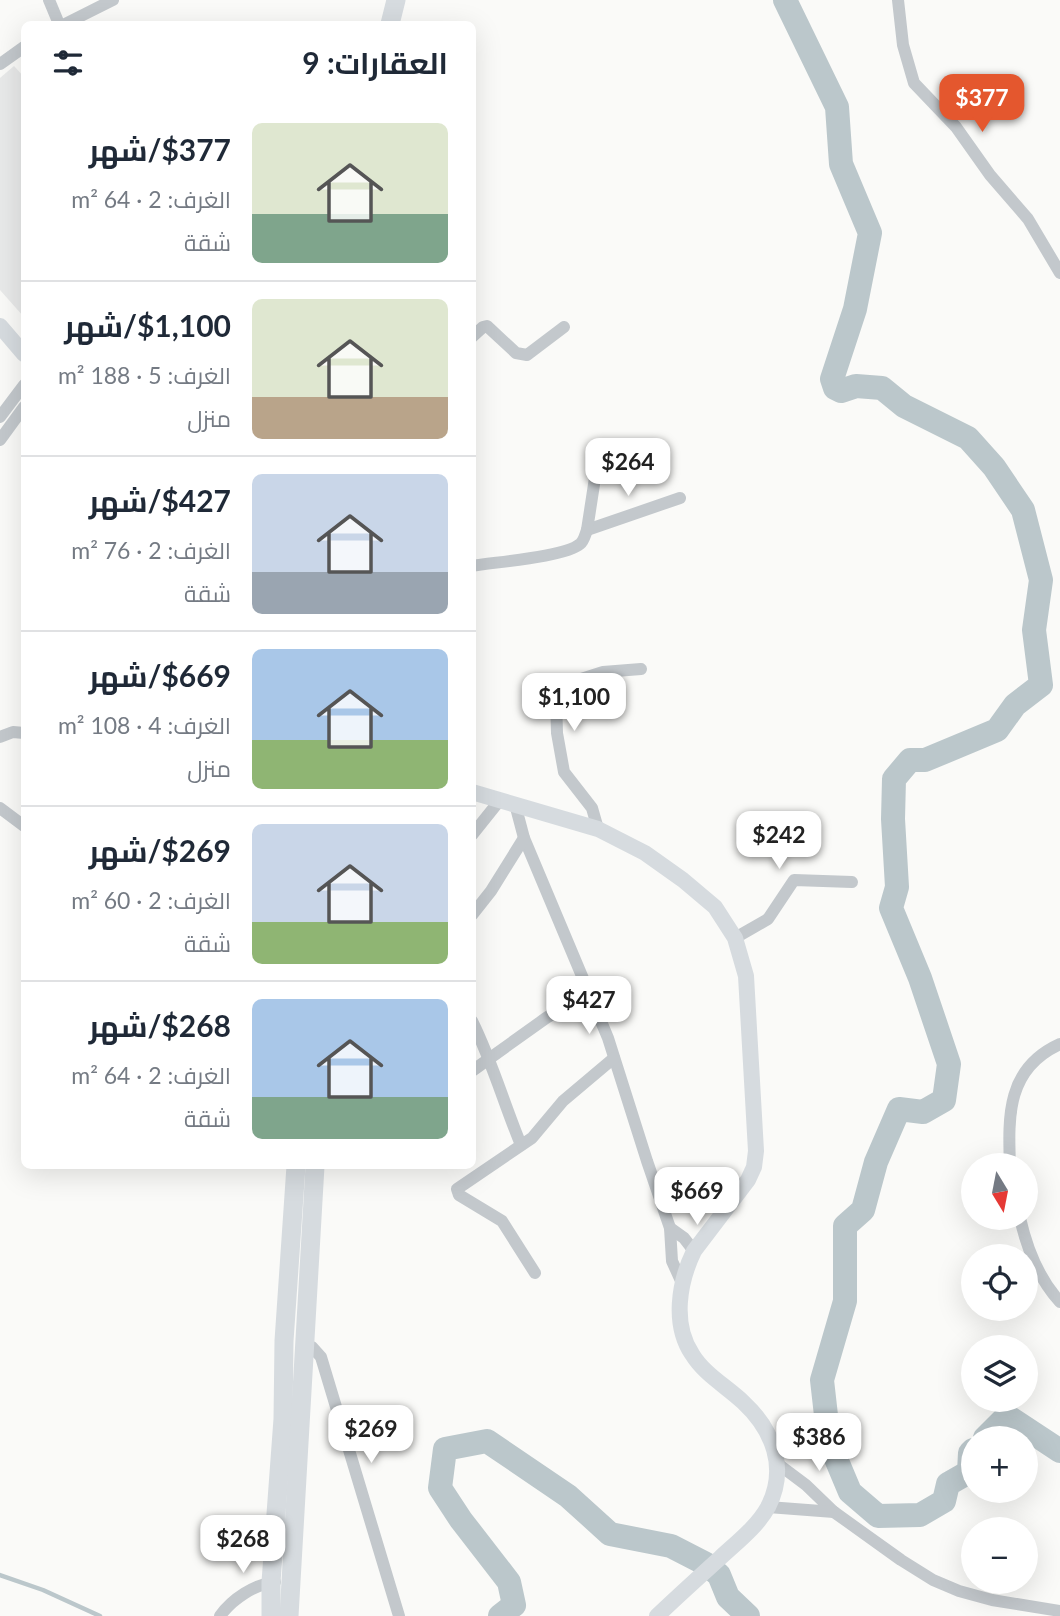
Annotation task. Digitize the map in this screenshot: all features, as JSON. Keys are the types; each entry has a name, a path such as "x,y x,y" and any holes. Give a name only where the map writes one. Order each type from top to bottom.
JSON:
{"main road":[{"path":"391,21 396,0"},
{"path":"0,326 21,350"},
{"path":"476,793 598,829 645,853 715,907 735,938 746,976 756,1151 754,1167 748,1180 694,1251 682,1283 681,1327 690,1352 698,1363 757,1417 771,1438 778,1464 776,1483 768,1507 754,1526 657,1616"},
{"path":"271,1616 280,1582 306,1344 296,1169"},
{"path":"289,1616 280,1582 284,1341 315,1169"}],"street":[{"path":"49,0 58,21"},
{"path":"71,21 113,0"},
{"path":"898,0 903,45 914,83 956,127 990,175 1028,219 1060,272"},
{"path":"0,64 21,51"},
{"path":"476,333 482,327 490,327 516,353 527,355 564,327"},
{"path":"0,417 21,389"},
{"path":"0,440 21,411"},
{"path":"476,565 559,552 582,543 587,530 595,468 600,462 651,450"},
{"path":"587,530 680,498"},
{"path":"598,829 592,808 564,772 557,733 556,698 564,685 578,680 603,672 641,669"},
{"path":"0,737 21,732"},
{"path":"476,831 508,802 589,992 614,1058 670,1228 672,1261 682,1283"},
{"path":"0,808 21,824"},
{"path":"476,910 524,838"},
{"path":"735,938 768,919 794,880 852,882"},
{"path":"476,1069 546,1018 589,992"},
{"path":"476,1029 490,1059 500,1093 521,1145"},
{"path":"1010,1153 1010,1108 1022,1074 1032,1061 1060,1044"},
{"path":"535,1273 502,1221 464,1200 457,1193 461,1185 532,1138 563,1101 614,1058"},
{"path":"670,1228 684,1238 694,1251"},
{"path":"1024,1230 1033,1260 1046,1287 1060,1302"},
{"path":"306,1344 321,1357 399,1616"},
{"path":"778,1464 806,1485 834,1512 933,1580 992,1600 1060,1611"},
{"path":"768,1507 834,1512"},
{"path":"220,1616 227,1606 246,1592 280,1582"}],"shaded area":[{"path":"14,66 21,74 21,314 0,290 0,78"}],"waterway":[{"path":"785,0 837,107 841,164 870,233 855,309 832,379 835,388 841,391 856,386 882,388 904,406 968,438 994,467 1023,510 1041,580 1034,630 1041,685 1015,705 997,730 925,760 910,760 894,779 893,819 897,887 891,908 920,978 949,1064 944,1100 923,1112 899,1109 876,1162 863,1210 845,1226 845,1301 822,1380 829,1442 850,1492 878,1516 920,1515 944,1501 948,1484 961,1477"},
{"path":"997,1426 1007,1416 1022,1426"},
{"path":"1038,1436 1060,1451"},
{"path":"500,1616 514,1605 509,1582 440,1488 445,1449 487,1441 568,1496 610,1534 671,1546 706,1564 719,1575 728,1597 748,1616"},
{"path":"0,1575 43,1590 100,1616"}]}
